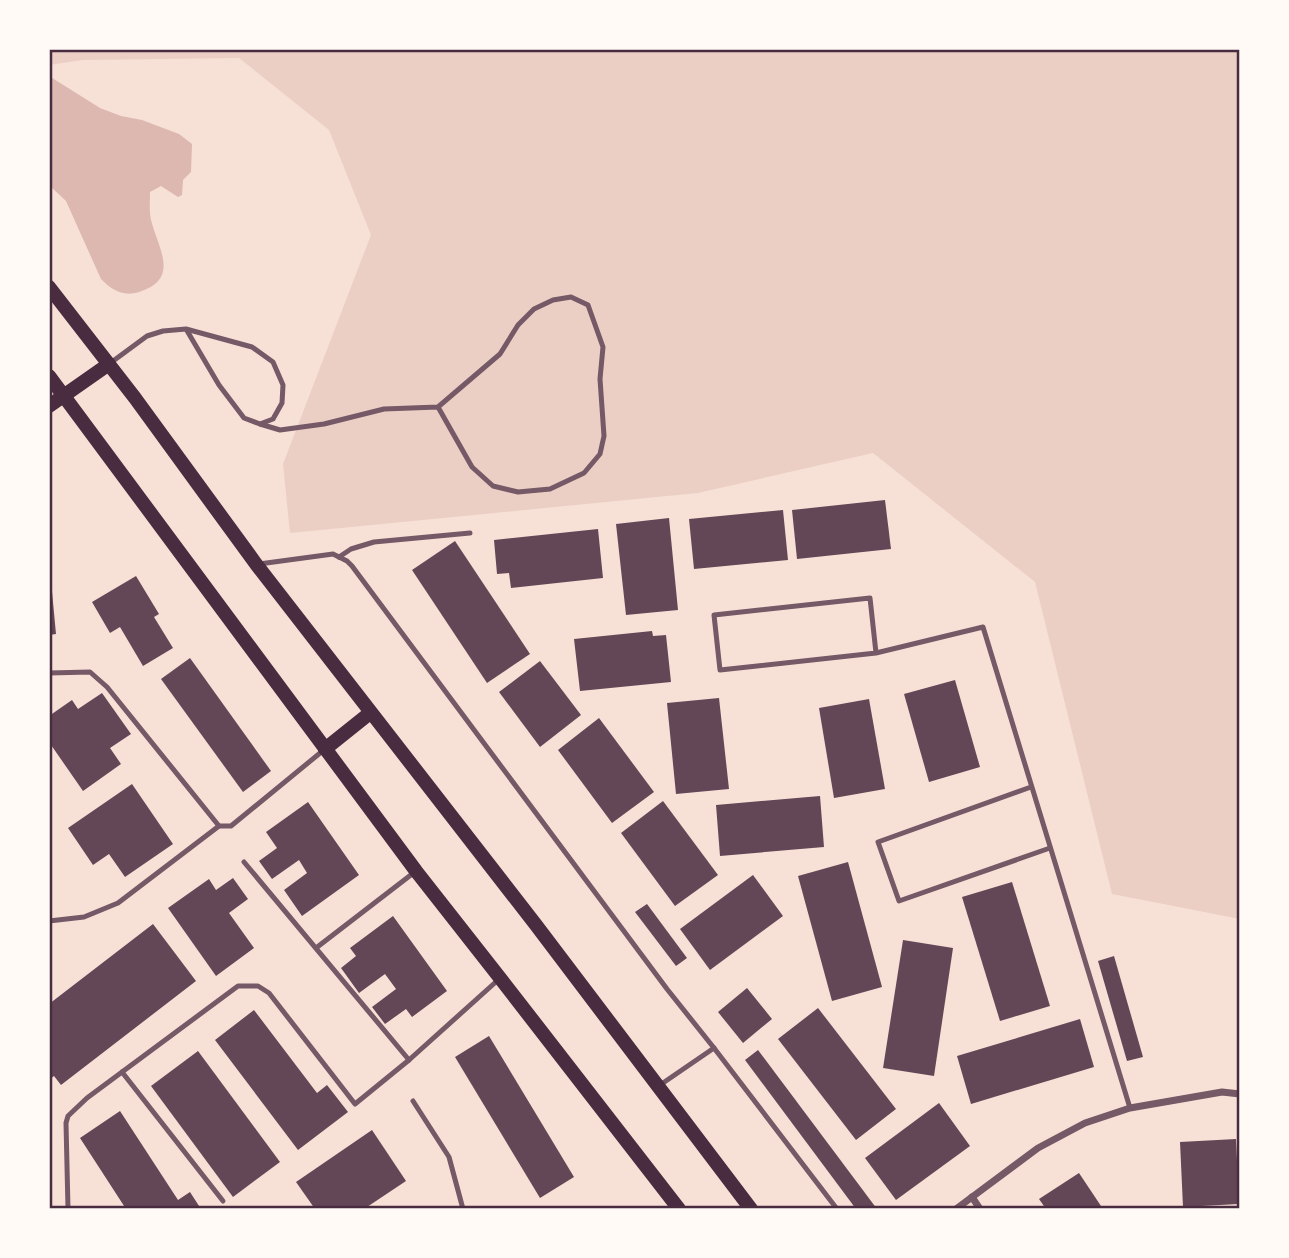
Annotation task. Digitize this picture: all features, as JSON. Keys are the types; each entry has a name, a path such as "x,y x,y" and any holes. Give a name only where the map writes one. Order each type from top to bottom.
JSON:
{"main road":[{"path":"49,287 256,564 536,925 751,1209"},
{"path":"49,406 109,365"},
{"path":"49,376 415,871 679,1209"},
{"path":"325,749 370,713"}],"street":[{"path":"956,1209 1038,1148 1085,1123 1130,1108 1222,1092 1240,1094"},
{"path":"972,1197 980,1209"}],"lane":[{"path":"186,329 219,385 244,418 280,430 324,424 384,409 438,407 500,354 518,326 534,309 553,300 571,297 588,305 603,347 600,379 604,436 600,454 584,473 550,489 518,492 493,486 472,467 438,407"},
{"path":"109,365 147,336 163,331 186,329 252,347 272,362 283,385 282,403 273,419 260,424"},
{"path":"339,557 351,549 374,542 470,533"},
{"path":"256,564 333,554 352,566 667,989 837,1209"},
{"path":"876,653 870,598 714,615 720,670 876,653 983,627 1130,1108"},
{"path":"49,673 90,672 107,687 219,826"},
{"path":"49,921 84,917 118,903 219,826 231,826 325,749"},
{"path":"1031,787 878,842 900,901 1050,848"},
{"path":"244,862 409,1060"},
{"path":"316,948 415,871"},
{"path":"68,1209 68,1116 87,1098 238,986 258,986 269,993 355,1104 409,1060 500,978"},
{"path":"658,1087 714,1048"},
{"path":"122,1072 223,1201"},
{"path":"413,1101 449,1157 463,1209"}],"shaded area":[{"path":"49,49 1240,49 1240,919 1112,894 1035,582 873,453 698,493 290,533 283,464 371,235 329,130 239,58 83,60 49,65"},
{"path":"49,76 100,108 179,134 192,144 191,172 183,180 182,195 178,197 161,186 150,192 151,220 161,252 163,271 160,279 152,286 139,292 123,293 101,279 66,201 49,185"}],"building":[{"path":"885,500 891,549 797,559 792,510"},
{"path":"783,510 788,560 694,569 689,519"},
{"path":"669,518 678,610 626,615 616,524"},
{"path":"598,529 603,578 511,588 509,573 497,574 494,540"},
{"path":"455,541 530,654 487,683 412,570"},
{"path":"136,576 159,614 154,617 173,648 143,666 120,627 110,633 92,602"},
{"path":"49,581 56,634 49,635"},
{"path":"652,631 653,636 666,635 671,682 580,691 574,639"},
{"path":"190,658 271,771 243,792 161,679"},
{"path":"540,661 581,715 540,747 499,692"},
{"path":"955,680 980,767 929,782 904,694"},
{"path":"102,693 131,734 110,748 121,764 83,791 49,742 49,716 72,700 78,709"},
{"path":"719,698 729,789 676,794 667,703"},
{"path":"869,699 885,789 834,798 819,708"},
{"path":"599,718 654,792 612,823 558,750"},
{"path":"132,784 173,844 125,877 109,854 93,865 68,828"},
{"path":"820,796 824,847 720,856 716,805"},
{"path":"663,801 718,875 675,906 621,833"},
{"path":"308,802 359,875 302,916 284,890 307,873 299,860 272,879 259,861 277,848 266,832"},
{"path":"848,862 882,987 832,1001 798,876"},
{"path":"753,875 783,916 710,970 680,929"},
{"path":"233,878 248,899 229,913 254,948 216,976 168,908 209,879 216,890"},
{"path":"1012,882 1050,1006 1000,1021 962,897"},
{"path":"647,904 687,958 676,966 635,912"},
{"path":"393,916 447,991 412,1017 406,1009 385,1024 372,1007 396,989 385,974 359,993 341,968 356,956 350,948"},
{"path":"153,924 196,981 61,1085 54,1076 49,1080 49,1004"},
{"path":"903,940 953,948 934,1076 883,1068"},
{"path":"1114,956 1143,1057 1127,1061 1098,961"},
{"path":"747,988 772,1019 743,1043 718,1012"},
{"path":"818,1008 896,1109 856,1140 778,1039"},
{"path":"254,1010 317,1093 327,1085 348,1112 298,1150 215,1040"},
{"path":"1080,1019 1094,1067 971,1104 957,1056"},
{"path":"489,1036 574,1177 540,1198 455,1057"},
{"path":"758,1050 877,1209 856,1209 745,1060"},
{"path":"198,1051 280,1162 233,1197 151,1086"},
{"path":"939,1103 970,1146 896,1200 865,1158"},
{"path":"120,1111 178,1200 190,1192 201,1209 126,1209 80,1138"},
{"path":"372,1130 406,1181 364,1209 315,1209 296,1182"},
{"path":"1236,1139 1239,1204 1183,1207 1180,1142"},
{"path":"1079,1173 1103,1209 1046,1209 1039,1199"}]}
